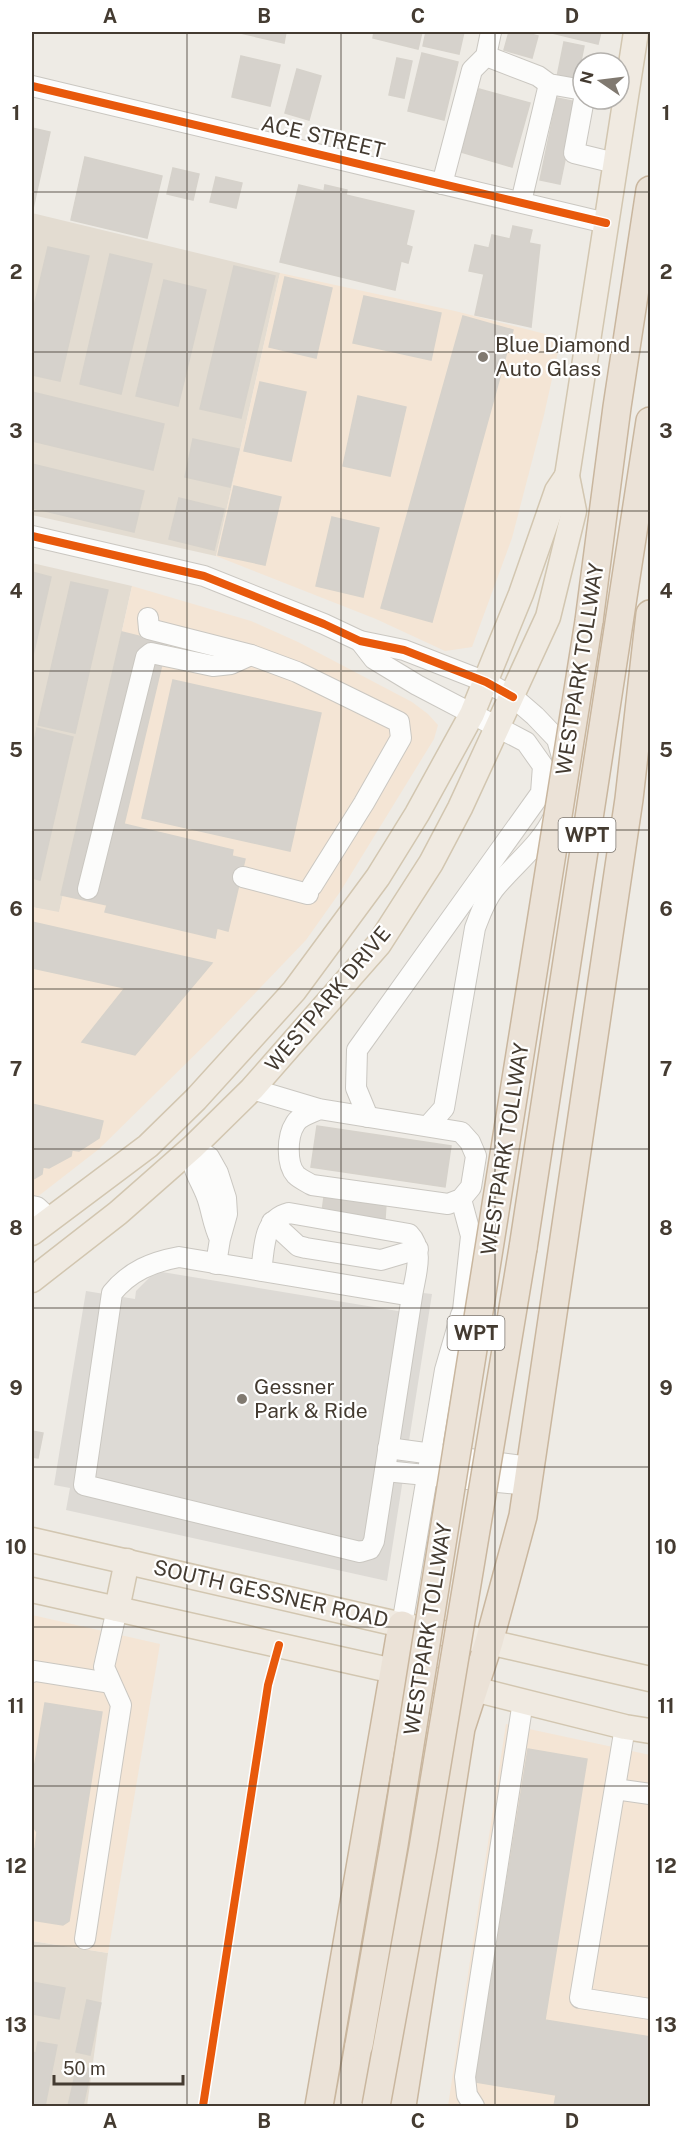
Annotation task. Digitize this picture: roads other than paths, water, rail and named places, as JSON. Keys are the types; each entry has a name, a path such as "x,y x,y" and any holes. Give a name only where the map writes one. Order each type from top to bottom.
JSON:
{"highway":[{"name":"WESTPARK TOLLWAY","path":"348,2106 396,1833 589,621 617,407 651,190"},
{"name":"WESTPARK TOLLWAY","path":"376,2106 423,1848 523,1248 651,421"},
{"path":"402,2106 461,1728 489,1642 523,1516 629,799 651,614"},
{"path":"319,2106 402,1625"}],"main road":[{"name":"WESTPARK DRIVE","path":"631,56 636,32"},
{"name":"WESTPARK DRIVE","path":"32,1280 118,1213 193,1147 252,1089 379,944 431,863 460,808 548,617 574,511 567,476 615,163 621,111"},
{"name":"WESTPARK DRIVE","path":"38,1219 148,1146 196,1099 294,991 378,877 417,814 472,714 521,594 557,490 567,476"},
{"path":"350,916 379,944"},
{"path":"172,1123 193,1147"},
{"name":"SOUTH GESSNER ROAD","path":"32,1540 402,1625 489,1642 651,1679"},
{"path":"117,1609 127,1561"},
{"path":"32,1590 474,1689 625,1727 651,1731"}],"street":[{"path":"442,184 472,70 486,56 491,32"},
{"path":"486,56 538,76 549,84 571,88"},
{"path":"521,202 549,84"},
{"name":"ACE STREET","path":"32,86 606,223"},
{"path":"582,111 574,153 615,163"},
{"path":"32,536 204,576 303,615 360,641 404,650 486,682 513,697 556,739 564,761 564,795 547,830 492,891 482,910 475,928 444,1108 428,1126"},
{"path":"148,618 149,629 251,655 297,672 399,722 401,738 310,890 243,877"},
{"path":"360,641 374,659 417,686 526,742 543,766 542,793 509,842 357,1050 356,1088 368,1117"},
{"path":"88,889 146,657 151,653 213,666 231,664 251,655"},
{"path":"252,1089 319,1109 461,1132 470,1142 476,1156 471,1187 461,1199 448,1204 312,1185 296,1175 289,1162 290,1143 295,1123 319,1109"},
{"path":"193,1147 209,1157 218,1173 226,1198 227,1214 216,1264"},
{"path":"458,1457 452,1451 450,1441 460,1373 461,1316 471,1236 461,1199"},
{"path":"261,1271 268,1228 281,1215 289,1213 409,1234 418,1249 412,1296 374,1541 370,1550 360,1552 84,1485 112,1293 122,1281 136,1271 179,1257 216,1264 412,1296"},
{"path":"272,1222 298,1246 306,1248 381,1260 418,1249"},
{"path":"402,1625 445,1370 461,1316"},
{"path":"388,1448 458,1457 529,1476"},
{"path":"385,1471 428,1475 529,1476"},
{"path":"85,1939 121,1705 104,1667 117,1609"},
{"path":"32,1672 110,1683"},
{"path":"474,2106 467,2095 465,2078 523,1701"},
{"path":"625,1727 580,1998 651,2009"},
{"path":"615,1789 651,1794"}],"place":[{"name":"Blue Diamond Auto Glass","path":"483,357"},
{"name":"Gessner Park & Ride","path":"242,1399"}]}
